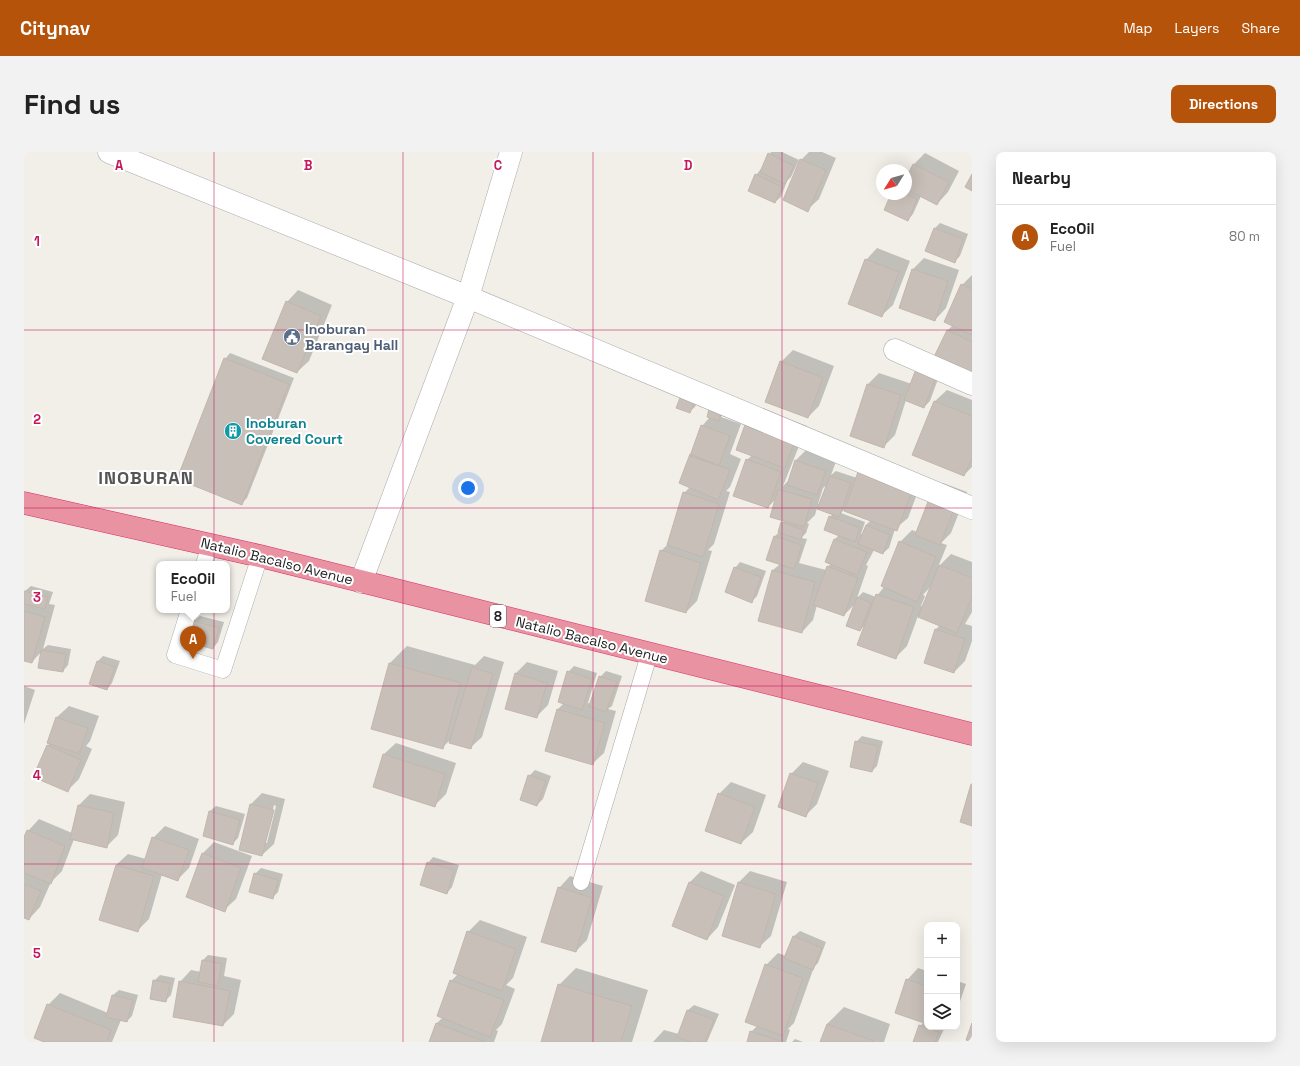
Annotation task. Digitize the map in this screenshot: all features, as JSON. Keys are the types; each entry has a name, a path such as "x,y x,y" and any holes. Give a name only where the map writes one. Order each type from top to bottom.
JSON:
{"highway":[{"name":"Natalio Bacalso Avenue","path":"24,503 207,554 260,556 972,734"}],"street":[{"path":"108,152 468,297 972,508"},
{"path":"361,582 468,297 511,152"},
{"path":"895,350 972,384"}],"lane":[{"path":"188,613 175,655 223,670 260,556"},
{"path":"581,882 650,654"}],"building":[{"path":"768,153 794,166 785,184 760,172"},
{"path":"800,159 826,170 808,212 783,200"},
{"path":"913,164 949,182 937,205 912,192"},
{"path":"755,174 782,187 775,203 748,191"},
{"path":"972,174 972,191 965,187"},
{"path":"912,197 917,199 908,221 884,210 888,200 912,200"},
{"path":"934,228 963,239 955,263 925,251"},
{"path":"865,259 899,272 882,317 848,304"},
{"path":"912,269 948,281 935,321 899,308"},
{"path":"961,284 972,289 972,335 944,322"},
{"name":"Inoburan Barangay Hall","path":"286,301 321,316 297,373 262,359"},
{"path":"947,330 972,342 972,374 932,361"},
{"name":"Inoburan Covered Court","path":"224,358 289,384 242,505 177,479"},
{"path":"780,361 823,378 808,418 765,402"},
{"path":"916,369 936,377 924,408 904,400"},
{"path":"867,384 901,395 884,448 850,436"},
{"path":"683,390 697,396 690,413 676,408"},
{"path":"934,401 972,416 972,458 964,476 912,455"},
{"path":"710,405 722,409 719,421 707,417"},
{"path":"747,419 796,438 785,468 736,450"},
{"path":"701,425 730,436 719,466 690,456"},
{"path":"690,454 730,470 718,500 679,483"},
{"path":"746,459 781,472 768,508 733,496"},
{"path":"795,460 826,471 817,495 787,485"},
{"path":"859,469 913,489 897,531 844,511"},
{"path":"830,476 851,483 839,517 817,509"},
{"path":"778,489 812,499 804,527 770,517"},
{"path":"683,492 719,504 703,557 667,545"},
{"path":"931,494 956,504 940,545 915,535"},
{"path":"829,516 860,528 855,542 824,530"},
{"path":"781,522 804,530 801,540 778,532"},
{"path":"866,525 890,535 883,554 858,544"},
{"path":"774,536 802,545 794,569 766,560"},
{"path":"834,539 867,552 857,575 825,562"},
{"path":"899,541 936,557 917,602 881,586"},
{"path":"660,550 701,563 686,613 645,601"},
{"path":"939,565 972,578 972,597 957,633 918,617"},
{"path":"827,566 858,578 844,616 813,605"},
{"path":"734,567 761,577 752,603 725,592"},
{"path":"772,570 815,582 802,633 758,621"},
{"path":"24,591 48,597 45,609 24,604"},
{"path":"876,594 914,607 896,659 857,645"},
{"path":"857,597 871,603 860,631 846,626"},
{"path":"24,611 45,617 32,663 24,661"},
{"path":"193,621 219,628 213,649 188,642"},
{"path":"935,629 965,639 954,673 924,663"},
{"path":"41,650 66,654 63,672 38,668"},
{"path":"97,661 115,667 107,690 89,684"},
{"path":"389,663 461,683 443,749 371,729"},
{"path":"472,667 493,674 471,749 449,743"},
{"path":"567,671 592,679 582,710 558,702"},
{"path":"515,673 547,683 537,718 505,709"},
{"path":"599,676 617,682 606,712 589,706"},
{"path":"557,709 605,723 593,765 545,751"},
{"path":"56,717 88,728 79,754 47,743"},
{"path":"855,741 878,746 872,772 850,767"},
{"path":"47,745 81,760 68,792 33,777"},
{"path":"383,754 445,774 435,807 373,787"},
{"path":"790,773 818,783 806,817 778,807"},
{"path":"528,775 546,781 537,806 520,800"},
{"path":"972,784 972,826 960,822"},
{"path":"718,793 755,807 741,844 705,831"},
{"path":"250,804 274,810 262,856 239,850"},
{"path":"78,805 114,813 107,848 70,839"},
{"path":"209,811 240,820 233,845 203,836"},
{"path":"27,830 65,846 51,884 24,873 24,837"},
{"path":"152,837 189,850 178,881 142,868"},
{"path":"202,853 241,868 225,912 186,897"},
{"path":"427,862 454,870 447,894 420,885"},
{"path":"116,865 154,876 138,932 99,920"},
{"path":"254,873 278,880 273,899 249,892"},
{"path":"689,882 724,896 707,940 672,926"},
{"path":"738,882 776,894 760,948 722,936"},
{"path":"24,884 41,891 29,920 24,918"},
{"path":"558,887 592,898 576,952 541,942"},
{"path":"467,931 516,949 502,991 453,973"},
{"path":"793,936 822,948 813,970 784,958"},
{"path":"202,960 222,964 218,986 198,982"},
{"path":"765,964 803,978 783,1036 745,1022"},
{"path":"906,979 924,985 924,1023 895,1013"},
{"path":"153,980 170,983 166,1002 150,999"},
{"path":"450,980 504,1000 490,1037 437,1016"},
{"path":"179,981 230,991 223,1026 173,1017"},
{"path":"558,984 632,1006 621,1042 541,1042"},
{"path":"112,995 133,1000 127,1022 106,1017"},
{"path":"47,1004 111,1030 106,1042 44,1042 34,1038"},
{"path":"687,1010 714,1020 705,1042 691,1042 677,1037"},
{"path":"436,1023 486,1042 429,1042"},
{"path":"972,1023 972,1042 966,1040"},
{"path":"827,1024 874,1041 820,1042"},
{"path":"919,1025 924,1027 924,1030 933,1030 939,1032 935,1042 913,1042"},
{"path":"750,1031 780,1041 747,1042"}],"place":[{"name":"Inoburan Barangay Hall","path":"292,337"},
{"name":"Inoburan Covered Court","path":"233,431"},
{"name":"EcoOil","path":"193,659"}],"district":[{"name":"INOBURAN","path":"146,478"}]}
